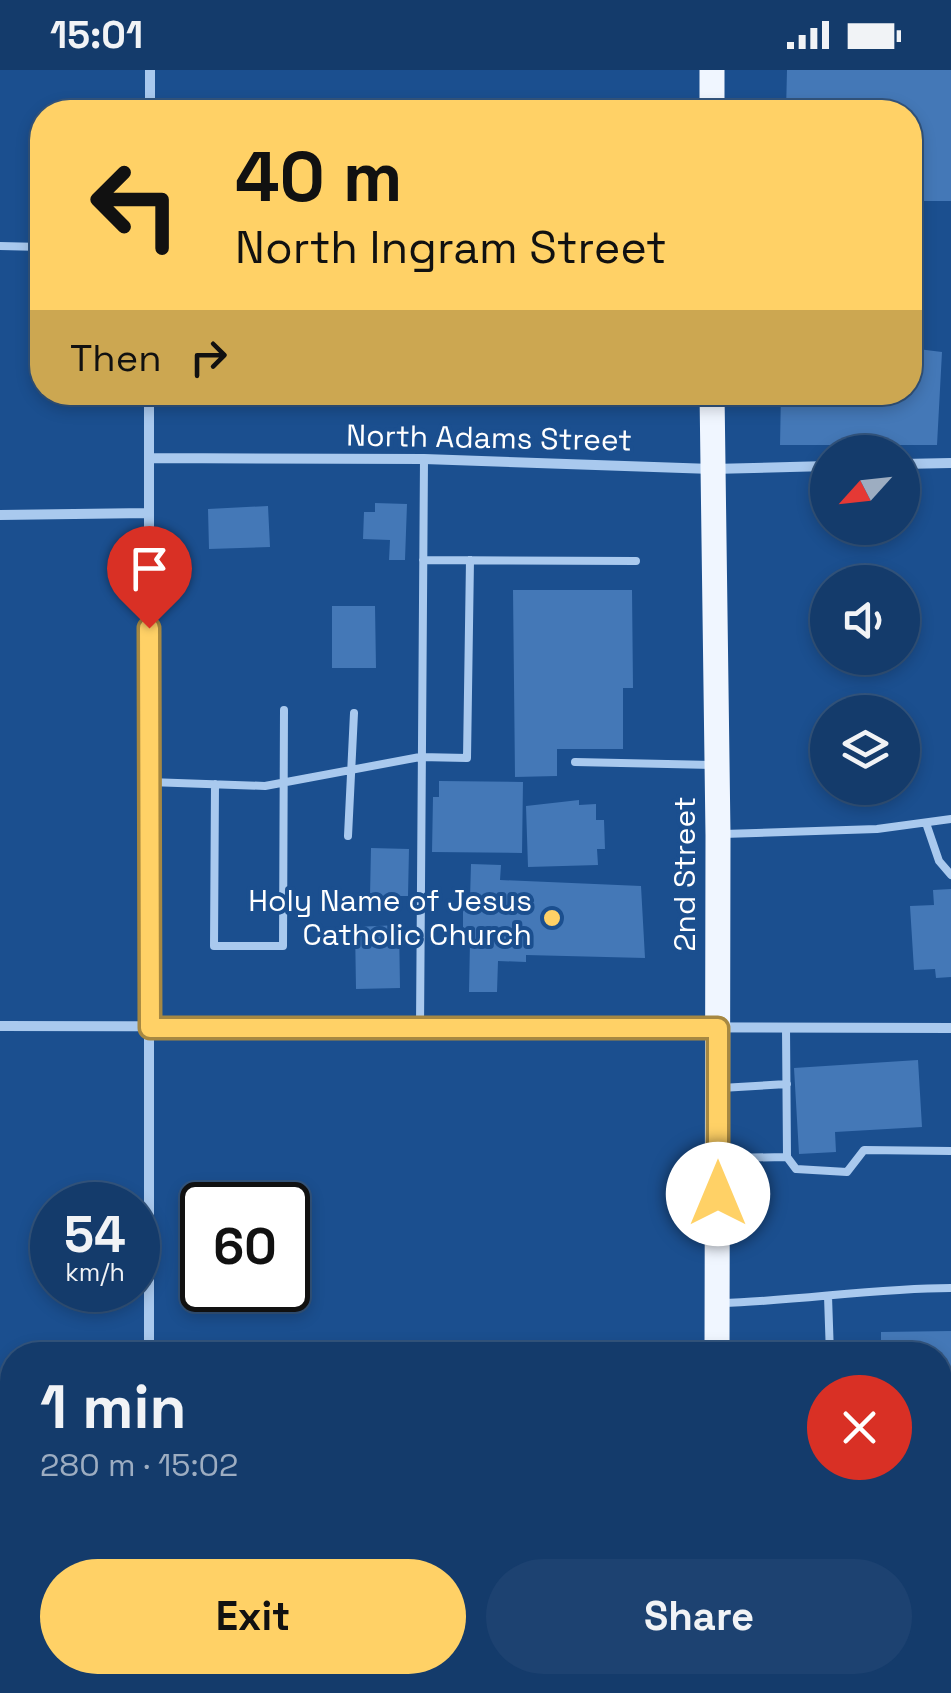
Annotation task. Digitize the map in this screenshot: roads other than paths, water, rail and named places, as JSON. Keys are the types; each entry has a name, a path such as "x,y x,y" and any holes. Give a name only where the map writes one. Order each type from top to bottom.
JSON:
{"main road":[{"path":"712,70 712,100"},
{"name":"2nd Street","path":"712,405 718,834 717,1342"}],"street":[{"path":"150,70 150,100"},
{"path":"148,1342 149,405"},
{"name":"North Adams Street","path":"149,458 424,459 712,469 810,466"},
{"path":"920,463 951,462"},
{"path":"0,515 148,513"},
{"path":"0,1026 951,1028"}],"lane":[{"path":"0,246 30,246"},
{"path":"420,1028 424,459"},
{"path":"422,560 636,562"},
{"path":"150,782 283,785 420,756 467,758 470,560"},
{"path":"215,784 214,946 283,946 284,710"},
{"path":"348,836 354,713"},
{"path":"575,762 717,765"},
{"path":"718,834 951,820"},
{"path":"926,823 939,861 951,876"},
{"path":"786,1028 787,1157 796,1169 846,1172 864,1150 951,1150"},
{"path":"718,1088 786,1084"},
{"path":"718,1158 787,1157"},
{"path":"717,1304 891,1288 951,1288"},
{"path":"828,1296 830,1342"}],"place":[{"name":"Holy Name of Jesus Catholic Church","path":"552,918"}]}
